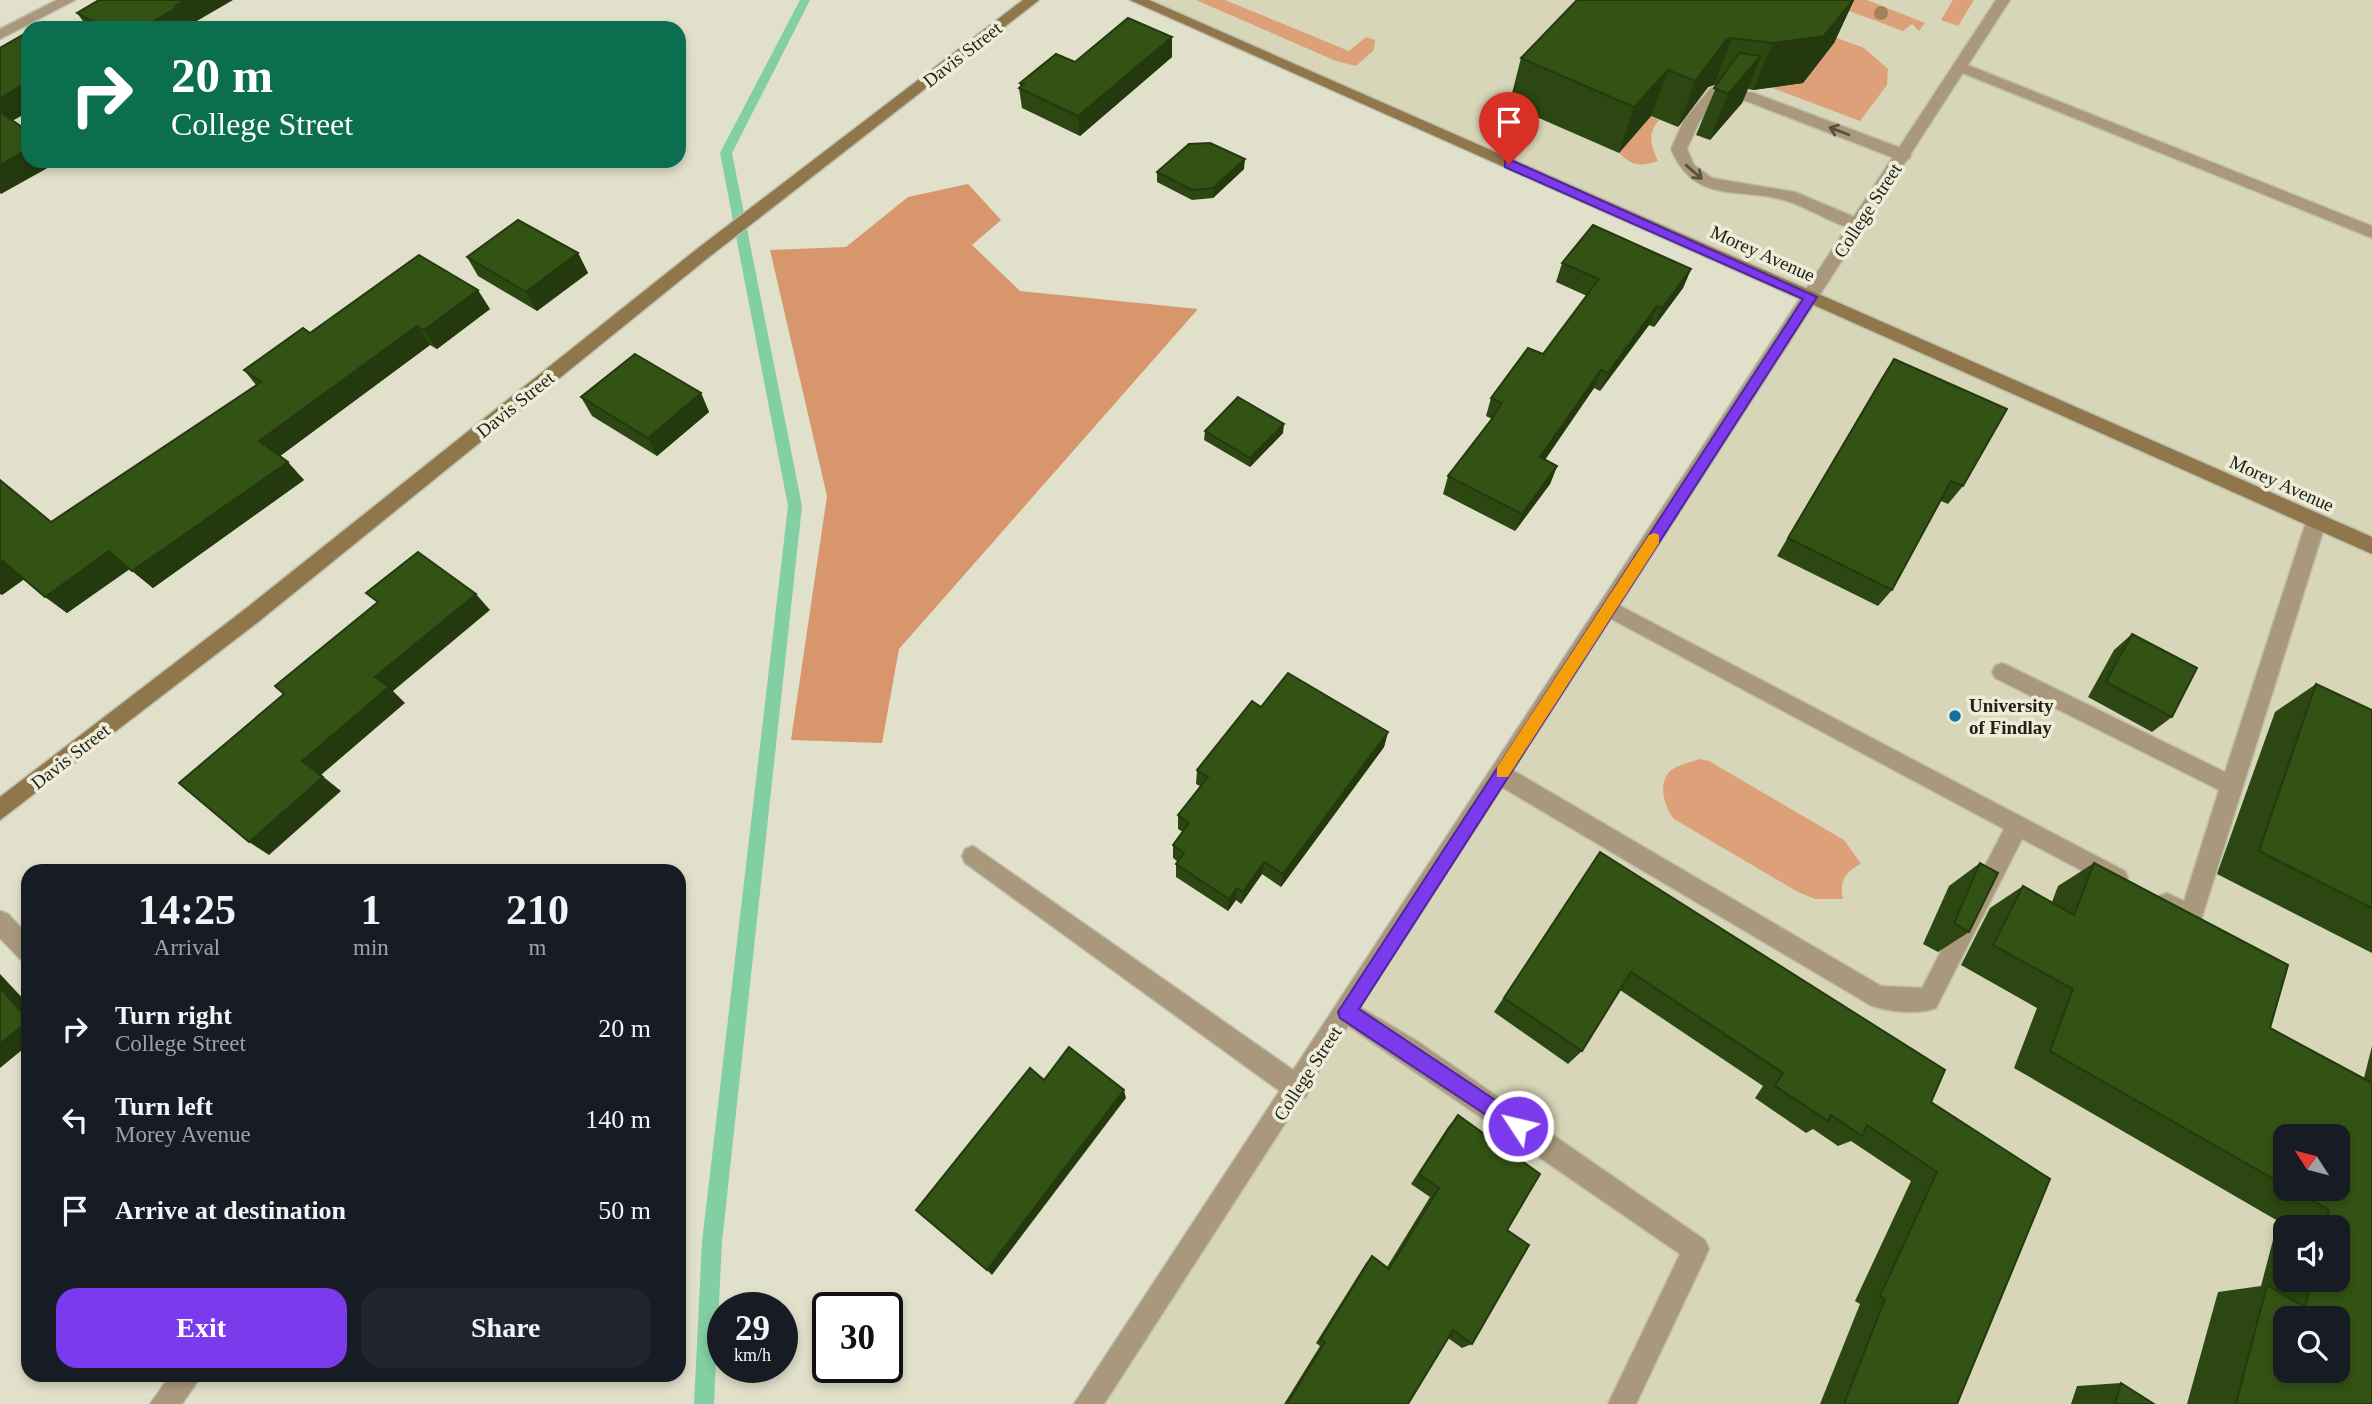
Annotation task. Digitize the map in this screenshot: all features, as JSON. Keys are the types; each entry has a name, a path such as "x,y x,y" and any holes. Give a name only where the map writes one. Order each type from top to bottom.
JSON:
{"street":[{"path":"27,21 68,0"},
{"name":"Davis Street","path":"0,810 251,616 703,253 1032,0"},
{"name":"Morey Avenue","path":"1137,0 2372,546"},
{"name":"College Street","path":"1088,1404 1347,1012 2003,0"},
{"path":"0,35 21,24"},
{"path":"1960,67 2372,232"},
{"path":"1857,225 1789,196 1708,183 1687,168 1679,149 1692,120 1715,92 1749,96 1903,155"},
{"path":"1609,608 2190,916 2316,522"},
{"path":"2002,672 2232,786"},
{"path":"1501,775 1878,997 1928,1000 2018,825"},
{"path":"973,856 1297,1088"},
{"path":"0,922 21,944"},
{"path":"1347,1012 1408,1050 1696,1249 1622,1404"},
{"path":"164,1404 182,1382"}],"shaded area":[{"name":"University of Findlay","path":"1137,0 2372,0 2372,1404 1090,1404 1811,297"},
{"path":"1196,0 1225,0 1349,51 1366,37 1375,40 1374,50 1356,66 1336,61"},
{"path":"1820,0 1867,0 1925,23 1919,31 1912,24 1903,31"},
{"path":"1953,0 1974,0 1958,26 1941,20"},
{"path":"1777,16 1864,48 1888,69 1887,85 1860,121 1762,84"},
{"path":"1637,111 1659,120 1651,140 1658,161 1637,164 1628,161 1619,153 1645,123"},
{"path":"968,184 1001,220 972,245 1020,291 1198,309 899,649 882,743 791,740 827,496 770,250 846,247 908,197"},
{"path":"1699,759 1709,761 1844,840 1861,864 1844,878 1843,899 1815,899 1798,892 1674,819 1667,808 1664,781 1674,768"}],"building":[{"path":"99,0 185,0 154,21 92,21 77,13"},
{"path":"1577,0 1853,0 1824,36 1773,43 1732,38 1726,40 1695,81 1668,70 1634,107 1521,58"},
{"path":"1128,18 1172,37 1078,116 1019,88 1024,84 1020,83 1056,54 1075,62"},
{"path":"21,36 21,86 0,98 0,48"},
{"path":"1739,53 1761,56 1728,94 1714,88"},
{"path":"0,112 21,126 21,153 0,165"},
{"path":"1210,143 1245,159 1213,188 1192,190 1157,172 1189,144"},
{"path":"518,220 578,253 526,292 467,257"},
{"path":"1593,225 1691,269 1662,308 1657,306 1608,373 1601,370 1540,457 1557,466 1522,514 1448,476 1502,403 1491,398 1528,348 1543,354 1599,279 1562,263"},
{"path":"419,255 478,290 424,330 417,326 259,441 288,462 132,571 109,551 45,597 3,561 0,564 0,480 51,522 261,382 244,370 303,328 310,333"},
{"path":"635,354 701,393 648,438 581,397"},
{"path":"1894,359 2007,409 1963,486 1951,481 1892,590 1788,538"},
{"path":"1238,397 1284,424 1250,458 1205,431"},
{"path":"418,552 476,594 375,677 389,687 302,761 323,777 249,842 179,783 284,694 275,686 378,602 366,593"},
{"path":"2132,634 2197,668 2172,717 2106,682"},
{"path":"1288,673 1388,732 1283,874 1264,862 1243,892 1237,888 1229,899 1176,864 1184,853 1173,845 1189,823 1178,815 1208,777 1197,770 1252,701 1261,707"},
{"path":"2316,684 2372,710 2372,908 2259,851"},
{"path":"1600,852 1945,1070 1931,1102 2050,1179 1957,1404 1844,1404 1885,1299 1880,1296 1937,1172 1867,1125 1862,1136 1831,1115 1828,1121 1775,1086 1783,1073 1631,972 1582,1051 1504,998"},
{"path":"1980,863 1998,873 1969,932 1954,923"},
{"path":"2094,863 2288,965 2270,1028 2372,1083 2372,1404 2236,1404 2267,1285 2273,1288 2273,1292 2279,1292 2303,1306 2273,1306 2273,1383 2350,1383 2350,1306 2305,1306 2309,1292 2350,1292 2350,1215 2328,1215 2329,1210 2313,1201 2350,1201 2350,1124 2273,1124 2273,1179 2050,1051 2073,989 1993,945 2023,886 2074,915"},
{"path":"0,988 21,1011 21,1027 0,1044"},
{"path":"1069,1047 1124,1090 987,1270 916,1210 1030,1068 1044,1080"},
{"path":"1458,1115 1540,1174 1507,1230 1529,1245 1472,1344 1453,1330 1408,1404 1287,1404 1325,1342 1321,1339 1372,1256 1389,1269 1439,1188 1419,1174"},
{"path":"2121,1383 2154,1404 2115,1404"}],"waterway":[{"path":"704,1404 712,1242 795,506 726,153 805,0"}],"slow traffic":[{"path":"1503,772 1654,539"}],"place":[{"name":"University of Findlay","path":"1955,716"}],"route":[{"path":"1509,164 1811,297 1347,1012 1408,1050 1518,1126"}]}
